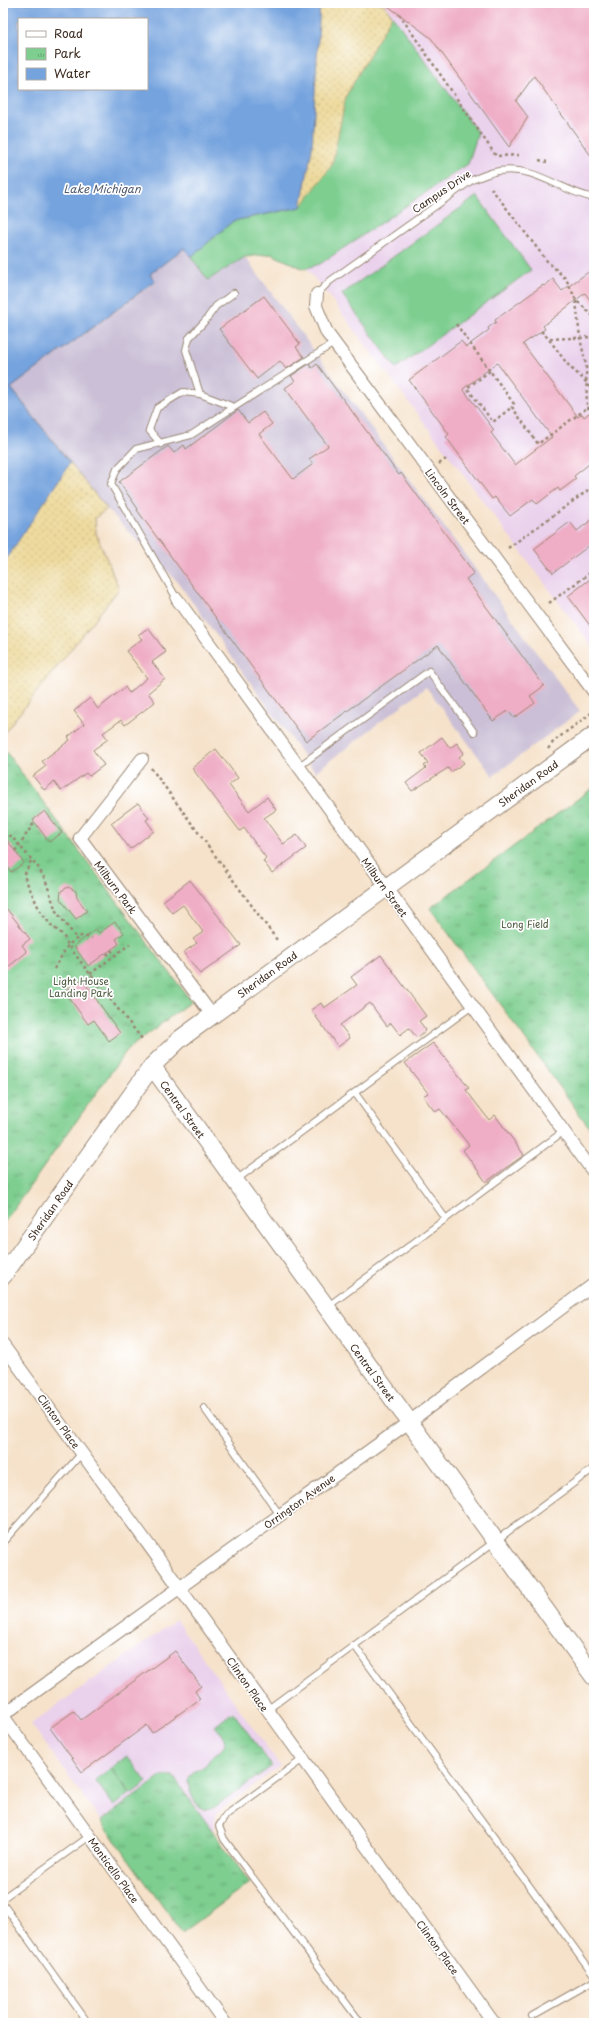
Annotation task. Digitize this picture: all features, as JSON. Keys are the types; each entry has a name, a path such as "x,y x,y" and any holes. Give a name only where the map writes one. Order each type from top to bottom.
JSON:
{"main road":[{"name":"Sheridan Road","path":"3,1276 152,1066 180,1039 594,735"},
{"name":"Central Street","path":"152,1066 594,1677"}],"street":[{"name":"Lincoln Street","path":"317,294 316,306 327,333 594,692"},
{"name":"Milburn Street","path":"177,599 594,1173"},
{"name":"Milburn Park","path":"142,759 80,838 212,1016"},
{"name":"Orrington Avenue","path":"3,1716 409,1422 594,1284"},
{"name":"Clinton Place","path":"3,1345 180,1587 302,1759 494,2023"},
{"name":"Monticello Place","path":"3,1716 225,2023"}],"lane":[{"name":"Campus Drive","path":"317,294 330,281 472,180 499,171 517,171 535,174 582,196 594,198"},
{"path":"200,394 186,350 189,338 205,321 216,306 234,293"},
{"path":"177,599 111,484 117,469 136,449 161,444 191,435 334,343"},
{"path":"161,444 149,430 157,408 183,392 200,394 234,407"},
{"path":"298,767 429,671 474,732"},
{"path":"235,1181 472,1006"},
{"path":"355,1093 446,1219"},
{"path":"327,1308 564,1132"},
{"path":"204,1408 280,1515"},
{"path":"3,1542 82,1453"},
{"path":"267,1710 594,1468"},
{"path":"354,1645 594,1975"},
{"path":"302,1759 226,1815 219,1826 224,1839 361,2023"},
{"path":"3,1898 90,1836"},
{"path":"3,1904 88,2023"},
{"path":"532,2016 594,1980"}],"path":[{"path":"399,14 496,156 520,155"},
{"path":"539,160 547,162"},
{"path":"491,188 547,261 566,279 576,300 580,338 586,365 587,408"},
{"path":"576,300 594,317"},
{"path":"456,324 514,404 512,407 538,444 587,408 594,408"},
{"path":"541,331 571,368 586,380 594,394"},
{"path":"549,339 594,337"},
{"path":"490,371 467,388 493,422 512,407"},
{"path":"439,464 446,459"},
{"path":"508,548 594,486"},
{"path":"549,603 594,570"},
{"path":"587,716 594,711"},
{"path":"142,759 158,776 277,940"},
{"path":"15,851 34,823"},
{"path":"3,834 11,836 20,844 31,861 38,867 45,879 56,911 77,938"},
{"path":"31,861 24,876 40,911 51,925 64,936 68,946 143,1040"},
{"path":"54,969 68,946 77,938 81,936 92,938"},
{"path":"90,974 130,944"},
{"path":"111,950 115,955"},
{"path":"107,953 111,958"}],"shaded area":[{"path":"144,3 594,3 594,649 332,300 148,71 148,18 139,18"},
{"path":"184,248 208,280 245,257 580,711 493,776 426,687 315,772 177,581 107,509 11,388 155,282 149,274"},
{"path":"176,1620 280,1766 217,1812 213,1831 250,1883 182,1933 31,1724"}],"green space":[{"path":"386,7 478,133 468,164 320,264 304,269 271,254 245,257 208,280 191,257 233,221 301,207 325,113"},
{"path":"477,196 531,270 396,368 342,294"},
{"name":"Light House Landing Park","path":"3,748 191,1001 127,1050 3,1224"},
{"name":"Long Field","path":"594,787 594,1134 430,908"},
{"path":"233,1712 272,1766 215,1807 204,1809 196,1803 193,1798 188,1781 194,1772 206,1765 212,1756 224,1747 225,1743 223,1737 215,1726"},
{"path":"127,1756 147,1782 131,1794 111,1768"},
{"path":"111,1768 130,1794 114,1806 95,1780"},
{"path":"162,1776 173,1776 250,1883 182,1933 101,1821"}],"sand":[{"name":"Lake Michigan","path":"136,3 383,3 392,15 346,96 332,165 301,207 233,221 191,257 184,248 150,274 155,281 11,388 107,509 95,518 96,533 119,589 3,734 3,337 146,90 148,90 148,18 146,18"}],"water":[{"name":"Lake Michigan","path":"3,3 320,3 312,149 301,207 233,221 191,257 184,248 150,274 155,281 11,388 70,463 3,564"}],"building":[{"path":"384,3 594,3 594,160 534,76 516,101 528,117 509,147 431,38"},
{"path":"594,268 594,305 585,293 543,326 545,329 523,344 578,417 582,414 584,417 589,413 594,419 594,460 574,476 576,479 560,491 558,488 537,504 533,499 510,516 495,497 492,499 446,437 449,434 409,380 461,341 466,347 489,330 488,328 496,322 495,320 553,279 562,291","holes":["497,363 552,437 515,465 491,433 494,430 463,389"]},
{"path":"264,296 300,344 296,347 304,357 286,369 280,361 257,379 219,329"},
{"path":"309,364 312,368 317,364 399,475 401,473 474,573 466,579 544,686 530,696 535,703 514,718 508,711 493,721 438,645 306,741 137,510 138,509 119,482 168,446 174,453 184,445 186,449 238,410 248,423 263,412 272,424 259,434 293,479 313,464 309,459 328,446 285,388 295,381 291,376"},
{"path":"594,518 594,542 553,573 534,549 570,522 577,531"},
{"path":"594,576 594,631 568,596"},
{"path":"148,628 166,652 152,662 165,679 148,693 155,702 125,725 121,720 103,733 108,739 93,750 104,765 89,776 86,773 61,791 54,782 44,790 33,776 46,766 42,761 70,740 68,737 84,724 74,711 90,698 98,709 125,687 129,693 147,678 126,651 142,639 138,635"},
{"path":"442,737 450,748 457,743 464,753 459,757 464,763 451,772 448,768 412,791 406,783 426,768 424,766 428,763 421,753"},
{"path":"216,749 238,778 229,785 249,811 267,797 276,810 264,818 283,844 297,835 306,848 272,873 263,861 266,858 244,828 240,831 192,768"},
{"path":"138,803 149,818 146,820 154,831 130,849 111,823"},
{"path":"45,811 62,833 49,842 33,820"},
{"path":"3,835 24,863 11,872 3,861"},
{"path":"190,880 241,945 200,974 184,952 197,943 193,939 203,932 183,905 172,913 163,901"},
{"path":"68,887 76,891 77,898 87,911 76,919 60,899 61,891"},
{"path":"3,904 30,939 22,945 27,952 3,971"},
{"path":"115,922 124,933 116,939 119,944 88,966 74,946 96,929 99,933"},
{"path":"381,955 426,1016 419,1021 426,1030 417,1038 409,1028 400,1035 391,1023 387,1026 370,1003 340,1025 350,1038 338,1047 311,1010 321,1003 324,1008 357,985 351,977"},
{"path":"82,979 120,1033 109,1041 94,1020 88,1024 65,992"},
{"path":"433,1043 469,1088 466,1090 489,1120 495,1115 524,1155 486,1182 463,1150 469,1145 440,1109 435,1112 423,1096 428,1093 405,1063"},
{"path":"175,1651 201,1686 195,1691 200,1699 152,1733 147,1725 82,1772 50,1728 74,1711 81,1720"}]}
